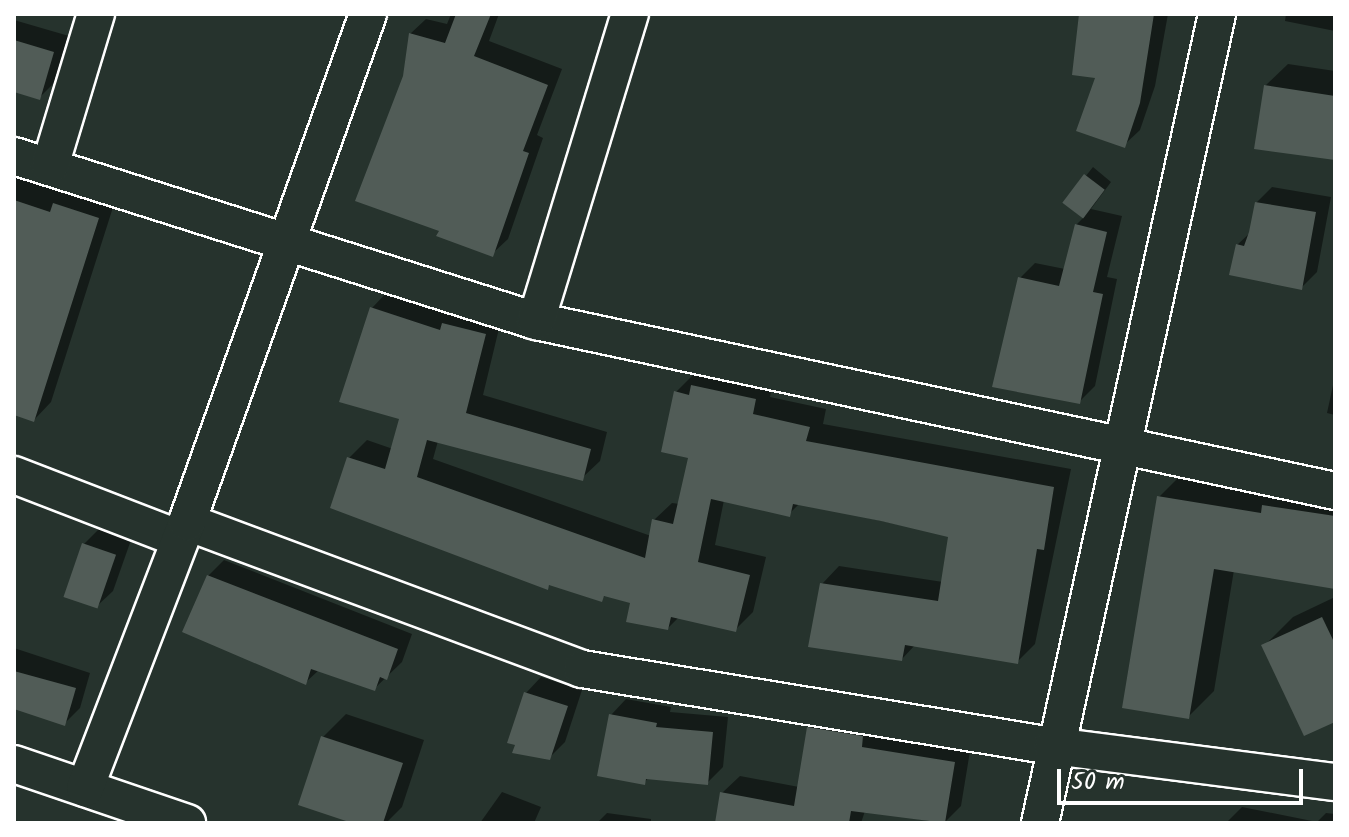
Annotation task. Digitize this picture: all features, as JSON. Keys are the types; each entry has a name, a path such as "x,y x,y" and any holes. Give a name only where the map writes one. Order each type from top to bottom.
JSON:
{"street":[{"path":"50,166 96,14"},
{"path":"85,788 184,531 368,14"},
{"path":"536,321 630,14"},
{"path":"1040,823 1053,746 1217,14"},
{"path":"14,156 284,244 536,321 1335,491"},
{"path":"14,475 582,669 1053,746 1335,782"},
{"path":"14,764 187,823"}],"building":[{"path":"456,14 491,14 474,56 548,85 523,151 529,153 493,257 436,236 439,231 355,201 403,76 409,33 445,43"},
{"path":"1079,14 1154,14 1140,103 1125,148 1076,131 1095,78 1072,75"},
{"path":"14,40 54,52 40,100 14,92"},
{"path":"1264,85 1335,96 1335,160 1254,149"},
{"path":"1084,174 1105,190 1083,218 1062,203"},
{"path":"14,200 50,212 53,203 99,218 34,422 14,415"},
{"path":"1255,202 1316,212 1302,290 1229,275 1236,244 1244,246 1249,232"},
{"path":"1075,224 1107,232 1093,292 1103,294 1080,404 992,387 1018,277 1059,286"},
{"path":"370,307 440,330 442,323 486,334 466,413 591,449 583,481 427,440 417,477 645,558 652,519 673,524 688,458 661,452 674,391 689,395 691,385 756,399 753,414 810,427 806,441 1054,487 1044,550 1037,549 1018,664 905,645 902,661 808,647 820,583 938,601 948,537 881,521 793,504 790,517 711,499 698,562 750,575 736,632 671,617 668,630 626,622 630,603 604,596 602,602 549,585 548,590 330,508 347,457 385,469 399,419 339,402"},
{"path":"1157,496 1261,513 1262,505 1335,516 1335,589 1214,569 1189,719 1122,708"},
{"path":"82,543 116,555 97,609 63,597"},
{"path":"207,575 398,649 387,680 380,677 375,691 311,669 306,685 182,632"},
{"path":"1322,617 1335,644 1335,722 1304,736 1261,645"},
{"path":"14,671 76,688 65,726 14,709"},
{"path":"524,692 568,706 550,760 512,753 515,745 507,743"},
{"path":"609,714 657,723 656,727 713,732 708,785 646,779 645,785 597,776"},
{"path":"807,727 863,736 862,747 955,762 945,823 851,811 849,823 715,823 720,792 794,806"},
{"path":"321,736 403,763 383,823 352,823 298,805"}]}
